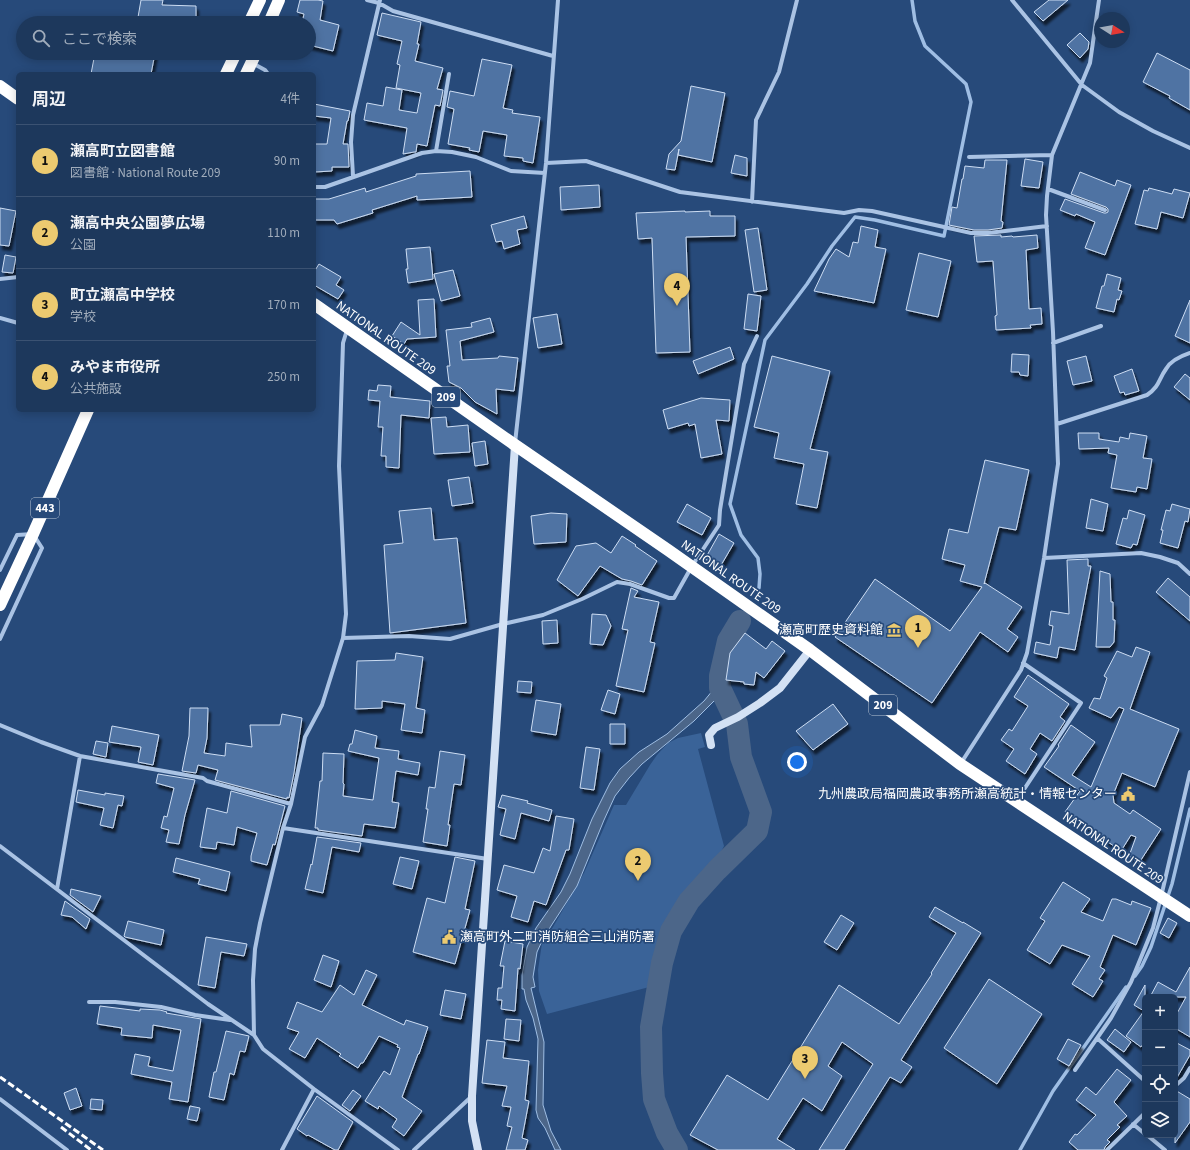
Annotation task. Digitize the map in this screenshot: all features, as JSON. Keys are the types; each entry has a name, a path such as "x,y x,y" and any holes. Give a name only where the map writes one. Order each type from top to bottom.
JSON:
{"highway":[{"path":"252,16 260,0"},
{"path":"272,16 279,0"},
{"path":"227,72 233,60"},
{"path":"247,72 253,60"},
{"path":"0,86 16,98"},
{"name":"NATIONAL ROUTE 209","path":"316,305 514,445 692,566 810,650 960,764 1190,916"},
{"name":"443","path":"0,605 87,412"}],"street":[{"path":"367,0 380,1 393,11 553,56"},
{"path":"478,1150 472,1121 472,1096 514,445 546,163 558,0"},
{"path":"752,202 756,120 779,72 797,0"},
{"path":"1012,0 1082,85 1119,112 1153,131 1190,148"},
{"path":"960,764 1021,670 1027,653 1044,558 1058,464 1046,215 1048,189 1052,155 1090,63 1099,0"},
{"path":"353,176 353,115 380,1"},
{"path":"256,60 266,72"},
{"path":"436,151 449,74"},
{"path":"316,187 326,187 353,176 422,153 436,151 452,152 476,157 511,171 545,173"},
{"path":"969,157 1052,155"},
{"path":"546,163 586,161 680,192 844,213 859,210 872,211 971,233 988,233 1047,226"},
{"path":"1048,189 1105,210"},
{"path":"0,280 16,277"},
{"path":"0,318 16,322"},
{"path":"1053,343 1101,326"},
{"path":"254,1035 253,980 255,949 260,924 283,828 291,804 305,737 322,705 343,638 346,614 339,466 343,343 347,328"},
{"path":"343,638 409,636 450,639 503,624 543,615 582,599 617,582 630,584 669,598 674,598 692,566 719,525 720,510 744,364 757,336"},
{"path":"1057,424 1147,395 1154,390 1166,368 1172,361 1190,353"},
{"path":"0,570 17,535 33,534 42,548 0,639"},
{"path":"1044,558 1140,553 1160,557 1178,563 1190,574"},
{"path":"711,745 709,735 715,728 744,713 780,688 810,650"},
{"path":"1017,801 1080,703 1023,663"},
{"path":"0,725 80,756 203,778 207,782 291,804"},
{"path":"57,889 80,756"},
{"path":"1075,1070 1111,1018 1131,982 1153,928 1190,772"},
{"path":"283,828 488,859"},
{"path":"0,846 208,1004 254,1035 263,1050 314,1090 398,1150"},
{"path":"89,1002 115,1002 162,1007 195,1015 232,1020"},
{"path":"1097,1038 1142,1078"},
{"path":"1178,1083 1184,1078 1190,1068"},
{"path":"282,1150 314,1090"},
{"path":"414,1150 472,1096"},
{"path":"0,1099 68,1150"},
{"path":"1107,1150 1142,1116"},
{"path":"1133,1124 1142,1131"},
{"path":"1151,1138 1165,1150"}],"shaded area":[{"path":"713,690 720,695 694,721 642,764 615,796 577,886 551,926 537,952 533,977 535,987 531,988 544,1042 543,1105 551,1131 561,1150 555,1150 545,1128 538,1118 536,1110 538,1039 524,989 522,989 522,975 527,947 536,928 561,892 570,874 592,819 610,783 620,769 639,752 667,734 704,701"},
{"path":"701,733 705,747 698,749 724,846 720,854 689,889 665,933 653,986 547,1014 539,991 538,970 542,943 553,927 584,873 614,805 626,805 650,765 668,743 678,738"}],"building":[{"path":"141,0 163,0 162,5 196,6 196,16 138,16"},
{"path":"300,0 323,1 320,20 339,25 333,51 316,47 316,16 304,16 304,14 297,12"},
{"path":"1049,0 1068,0 1043,21 1034,12"},
{"path":"382,13 421,22 417,44 419,44 415,61 443,68 437,89 443,90 440,106 435,105 427,146 417,144 416,152 403,154 407,128 364,120 367,103 383,106 386,87 402,90 399,110 417,113 421,93 396,88 400,65 397,64 402,41 377,35"},
{"path":"1080,33 1089,42 1088,49 1080,58 1067,45"},
{"path":"1157,53 1190,70 1190,110 1169,98 1170,96 1143,82"},
{"path":"482,59 512,65 503,108 513,110 512,113 540,117 533,163 523,161 523,158 504,156 507,135 483,131 479,152 469,150 470,148 448,144 454,109 447,107 450,91 474,96"},
{"path":"94,60 154,60 151,72 91,72"},
{"path":"691,86 725,93 712,162 678,155 679,149 675,170 666,169 669,154 681,141"},
{"path":"316,104 350,111 343,144 348,144 349,167 332,167 332,171 316,172 316,144 327,144 331,118 316,116"},
{"path":"735,155 747,158 747,176 731,173"},
{"path":"1025,159 1043,162 1039,188 1021,186"},
{"path":"985,160 1007,160 1001,221 1003,222 1002,228 974,230 949,225 952,207 957,208 965,166 984,168"},
{"path":"470,171 472,197 417,200 417,196 372,210 373,213 337,224 334,220 316,220 316,199 329,199 365,188 366,192 416,176 416,174"},
{"path":"1080,172 1115,186 1117,180 1131,185 1105,255 1085,248 1095,222 1076,214 1075,216 1060,210 1065,199 1104,213 1108,212 1106,207 1071,194"},
{"path":"599,185 600,207 561,210 560,187"},
{"path":"1149,188 1172,194 1174,189 1190,193 1183,218 1161,212 1157,229 1135,224 1144,190 1148,191"},
{"path":"0,208 16,211 9,246 0,245"},
{"path":"710,211 710,216 735,216 735,236 686,237 690,352 656,353 652,238 638,239 636,213"},
{"path":"524,216 527,228 517,230 520,244 504,249 502,241 496,242 491,225"},
{"path":"861,226 878,230 875,247 886,249 874,303 814,291 829,259 836,249 849,257 853,242 858,243"},
{"path":"758,228 767,290 754,292 745,230"},
{"path":"1001,235 1001,237 1013,237 1037,235 1038,248 1026,250 1029,309 1041,308 1042,324 1030,325 1031,328 996,330 995,316 997,315 993,261 977,262 974,236"},
{"path":"430,247 433,279 408,283 406,249"},
{"path":"919,253 951,261 938,317 906,310"},
{"path":"5,255 16,257 13,273 2,272"},
{"path":"319,264 341,277 336,285 344,290 338,299 316,286 316,269"},
{"path":"453,270 460,296 441,301 434,274"},
{"path":"1107,274 1121,278 1118,290 1122,291 1119,300 1117,299 1114,312 1096,308"},
{"path":"748,294 761,296 757,331 744,329"},
{"path":"434,299 436,337 407,339 404,344 392,336 401,322 420,335 418,300"},
{"path":"1190,300 1190,343 1175,336"},
{"path":"557,314 562,344 538,348 533,318"},
{"path":"490,318 494,332 460,341 462,360 498,358 499,356 518,358 514,391 496,389 497,414 475,402 461,388 449,382 447,366 450,366 446,330 472,327 471,323"},
{"path":"730,347 734,359 698,374 693,361"},
{"path":"1012,354 1029,355 1028,376 1020,375 1019,372 1011,372"},
{"path":"772,356 830,371 810,449 828,452 817,508 796,504 804,464 774,458 779,433 754,427"},
{"path":"1086,356 1092,381 1073,385 1067,361"},
{"path":"1132,369 1139,391 1125,395 1124,392 1120,393 1114,376"},
{"path":"1185,374 1190,378 1190,400 1174,387"},
{"path":"378,385 391,386 390,397 430,401 429,418 401,415 399,468 386,467 386,456 381,456 383,427 378,427 380,401 368,400 369,390 377,391"},
{"path":"701,398 730,400 729,421 716,420 722,454 701,458 695,424 689,426 688,423 668,429 663,410"},
{"path":"446,417 447,427 468,425 470,452 434,454 431,418"},
{"path":"1078,433 1099,433 1099,439 1119,442 1120,437 1129,439 1130,433 1147,436 1143,458 1152,459 1147,489 1137,487 1136,492 1111,488 1117,455 1108,453 1109,448 1079,449"},
{"path":"485,441 488,464 475,466 472,443"},
{"path":"985,460 1029,470 1016,530 999,527 984,584 985,583 1022,607 1007,629 1018,637 1008,652 980,632 932,703 835,637 875,579 950,631 982,587 960,581 965,565 942,559 949,529 968,533"},
{"path":"469,477 473,503 452,506 448,480"},
{"path":"1091,499 1108,504 1103,531 1086,528"},
{"path":"687,504 711,518 702,535 677,522"},
{"path":"1172,504 1190,509 1188,522 1185,521 1178,548 1160,543 1163,530 1161,530 1166,510 1170,511"},
{"path":"431,508 434,540 457,538 466,623 390,633 384,545 403,543 399,511"},
{"path":"1129,510 1145,515 1137,545 1133,544 1131,548 1116,544 1123,518 1127,519"},
{"path":"551,513 567,514 566,542 534,544 531,516"},
{"path":"719,534 734,543 720,567 705,559"},
{"path":"622,536 657,561 642,585 622,579 600,566 578,596 557,580 576,546 596,543 611,553"},
{"path":"1088,559 1088,566 1091,566 1075,650 1059,647 1057,658 1034,653 1036,642 1050,645 1053,626 1049,625 1051,611 1069,614 1067,560"},
{"path":"1100,571 1110,574 1111,602 1113,602 1113,620 1115,620 1114,642 1110,647 1096,647"},
{"path":"1168,578 1190,597 1190,621 1156,592"},
{"path":"631,588 638,591 634,597 659,602 650,642 655,643 644,692 616,686 628,630 622,629"},
{"path":"592,614 606,615 611,626 603,645 590,644"},
{"path":"557,620 558,643 543,644 542,621"},
{"path":"745,633 766,649 772,641 785,651 764,678 756,672 754,685 726,680 730,653"},
{"path":"1136,647 1150,652 1130,709 1179,729 1155,787 1122,773 1113,795 1114,803 1130,814 1133,810 1161,829 1139,863 1129,856 1136,837 1131,835 1121,851 1065,812 1080,791 1044,767 1059,746 1058,745 1071,725 1095,742 1072,775 1091,787 1124,709 1119,707 1111,718 1089,708 1094,698 1100,699 1107,678 1104,676 1117,651 1132,657"},
{"path":"396,653 423,657 416,708 425,710 422,733 401,730 405,704 382,701 382,708 355,709 357,661 395,660"},
{"path":"1028,675 1069,704 1060,717 1065,721 1052,741 1040,733 1030,749 1037,754 1025,774 1006,761 1014,749 1001,740 1009,729 1012,731 1028,706 1014,697"},
{"path":"518,681 532,682 531,693 517,692"},
{"path":"608,690 620,694 615,714 601,710"},
{"path":"536,700 561,704 556,735 531,731"},
{"path":"833,704 848,724 813,750 796,731"},
{"path":"190,708 208,708 207,738 204,753 225,756 226,743 252,747 250,725 280,725 282,714 302,718 289,798 287,797 287,799 215,780 218,770 198,765 196,773 182,771 189,736"},
{"path":"610,724 625,724 625,744 610,744"},
{"path":"112,726 159,735 153,765 138,762 141,747 109,742"},
{"path":"355,730 377,736 375,748 399,751 398,759 420,763 418,775 396,771 392,802 399,803 395,828 364,824 362,836 318,830 318,828 315,828 320,781 322,781 323,753 344,754 343,796 373,800 379,758 348,751 350,744 352,744"},
{"path":"96,741 108,743 106,757 93,754"},
{"path":"586,747 600,749 594,790 580,788"},
{"path":"440,751 465,755 461,785 454,784 448,825 450,825 447,846 423,842 428,809 426,809 429,787 435,788"},
{"path":"158,774 195,780 185,815 179,844 166,842 169,830 161,828 164,816 167,817 174,788 156,783"},
{"path":"78,790 105,795 105,793 124,796 122,806 118,805 113,828 100,825 104,808 76,802"},
{"path":"231,791 285,806 275,845 273,844 267,865 251,861 257,833 237,827 234,845 217,842 216,849 200,847 207,808 227,813"},
{"path":"502,795 528,801 527,803 552,810 549,821 521,813 515,839 500,835 506,809 498,807"},
{"path":"556,816 574,819 569,850 566,850 546,905 534,901 528,922 511,917 517,896 497,890 504,865 534,873 543,848 550,851"},
{"path":"317,837 361,843 359,852 332,847 323,893 305,889 311,864 312,865"},
{"path":"400,857 419,861 412,889 393,884"},
{"path":"455,857 475,861 465,909 470,910 455,964 413,952 427,898 445,903"},
{"path":"176,858 230,872 226,891 198,884 200,879 173,872"},
{"path":"1063,882 1090,899 1081,912 1103,921 1112,899 1116,899 1131,905 1132,901 1151,908 1136,945 1113,935 1100,967 1105,970 1099,979 1103,981 1093,997 1072,984 1090,956 1062,945 1050,964 1027,950 1045,921 1040,918"},
{"path":"71,889 101,896 93,912 70,895"},
{"path":"65,901 90,919 86,929 72,917 61,915"},
{"path":"935,907 981,933 901,1060 912,1067 901,1083 890,1077 844,1150 819,1150 873,1064 842,1042 828,1066 842,1076 822,1111 803,1098 777,1139 795,1150 718,1150 690,1135 727,1075 768,1100 839,985 899,1024 932,974 931,973 956,933 929,917"},
{"path":"841,915 854,923 837,950 824,942"},
{"path":"1168,918 1177,923 1169,938 1160,933"},
{"path":"128,921 164,930 161,945 125,937"},
{"path":"206,937 247,944 244,956 221,952 215,988 198,985"},
{"path":"505,941 523,944 520,969 518,968 515,1011 501,1009 502,1000 497,1000 498,988 502,988 504,966 500,966"},
{"path":"323,955 339,961 331,987 314,980"},
{"path":"1190,967 1190,1037 1178,1030 1178,1012 1186,997 1178,997 1178,994 1152,994 1158,982 1176,992"},
{"path":"366,970 377,975 362,1005 404,1025 406,1020 428,1027 402,1097 422,1111 404,1136 392,1127 397,1119 379,1106 378,1109 365,1101 384,1071 390,1075 400,1048 397,1047 398,1045 379,1036 363,1063 361,1063 358,1068 339,1056 341,1054 317,1038 305,1058 289,1049 299,1032 287,1028 297,1002 322,1012 340,985 354,995"},
{"path":"989,979 1042,1014 997,1084 944,1048"},
{"path":"1145,985 1145,994 1142,994 1142,1010 1134,1005"},
{"path":"445,990 466,994 461,1019 440,1015"},
{"path":"100,1006 140,1011 140,1009 160,1010 167,1012 166,1013 201,1019 188,1102 169,1099 172,1082 131,1074 135,1054 150,1057 148,1066 173,1071 181,1030 153,1025 152,1038 121,1035 122,1028 97,1024"},
{"path":"1142,1014 1141,1047 1126,1036"},
{"path":"506,1019 521,1020 519,1041 504,1039"},
{"path":"1115,1029 1131,1042 1124,1052 1107,1040"},
{"path":"226,1031 249,1036 245,1052 240,1051 234,1075 230,1073 224,1100 209,1097 214,1072 216,1072"},
{"path":"1068,1039 1081,1045 1069,1066 1057,1059"},
{"path":"487,1040 505,1042 503,1058 529,1061 525,1100 529,1101 522,1138 528,1140 525,1150 506,1150 512,1127 507,1126 511,1107 502,1106 507,1086 482,1083"},
{"path":"1178,1044 1190,1050 1190,1055 1178,1076"},
{"path":"1117,1069 1131,1080 1114,1102 1127,1116 1117,1125 1120,1127 1107,1140 1110,1142 1104,1150 1078,1150 1069,1142 1075,1134 1077,1135 1096,1115 1076,1100 1086,1087 1096,1095"},
{"path":"76,1088 82,1106 70,1110 64,1093"},
{"path":"353,1090 361,1096 350,1111 342,1105"},
{"path":"1178,1092 1190,1099 1190,1122 1175,1143 1175,1138 1178,1138"},
{"path":"317,1096 353,1122 338,1150 335,1150 308,1135 307,1136 297,1129"},
{"path":"91,1099 103,1100 102,1110 90,1109"},
{"path":"190,1106 200,1108 197,1121 187,1119"}],"waterway":[{"path":"759,588 760,574 758,558 741,535 730,504 765,340 807,284 832,246 855,217 875,220 944,236 971,102 966,84 925,46 915,21 912,0"},
{"path":"677,1150 667,1133 654,1099 651,1027 662,963 671,931 689,901 717,870 757,831 761,812 741,757 737,724 720,688 720,676 728,641 740,621"},
{"path":"1135,976 1142,966 1151,947 1172,884 1190,809"},
{"path":"1020,1150 1053,1091 1126,987"}],"railway":[{"path":"0,1077 103,1150"},
{"path":"61,1127 91,1150"}],"place":[{"name":"みやま市役所","path":"677,306"},
{"name":"瀬高町歴史資料館","path":"894,630"},
{"name":"瀬高町立図書館","path":"918,648"},
{"name":"九州農政局福岡農政事務所瀬高統計・情報センター","path":"1128,794"},
{"name":"瀬高中央公園夢広場","path":"638,881"},
{"name":"瀬高町外二町消防組合三山消防署","path":"449,937"},
{"name":"町立瀬高中学校","path":"805,1079"}]}
